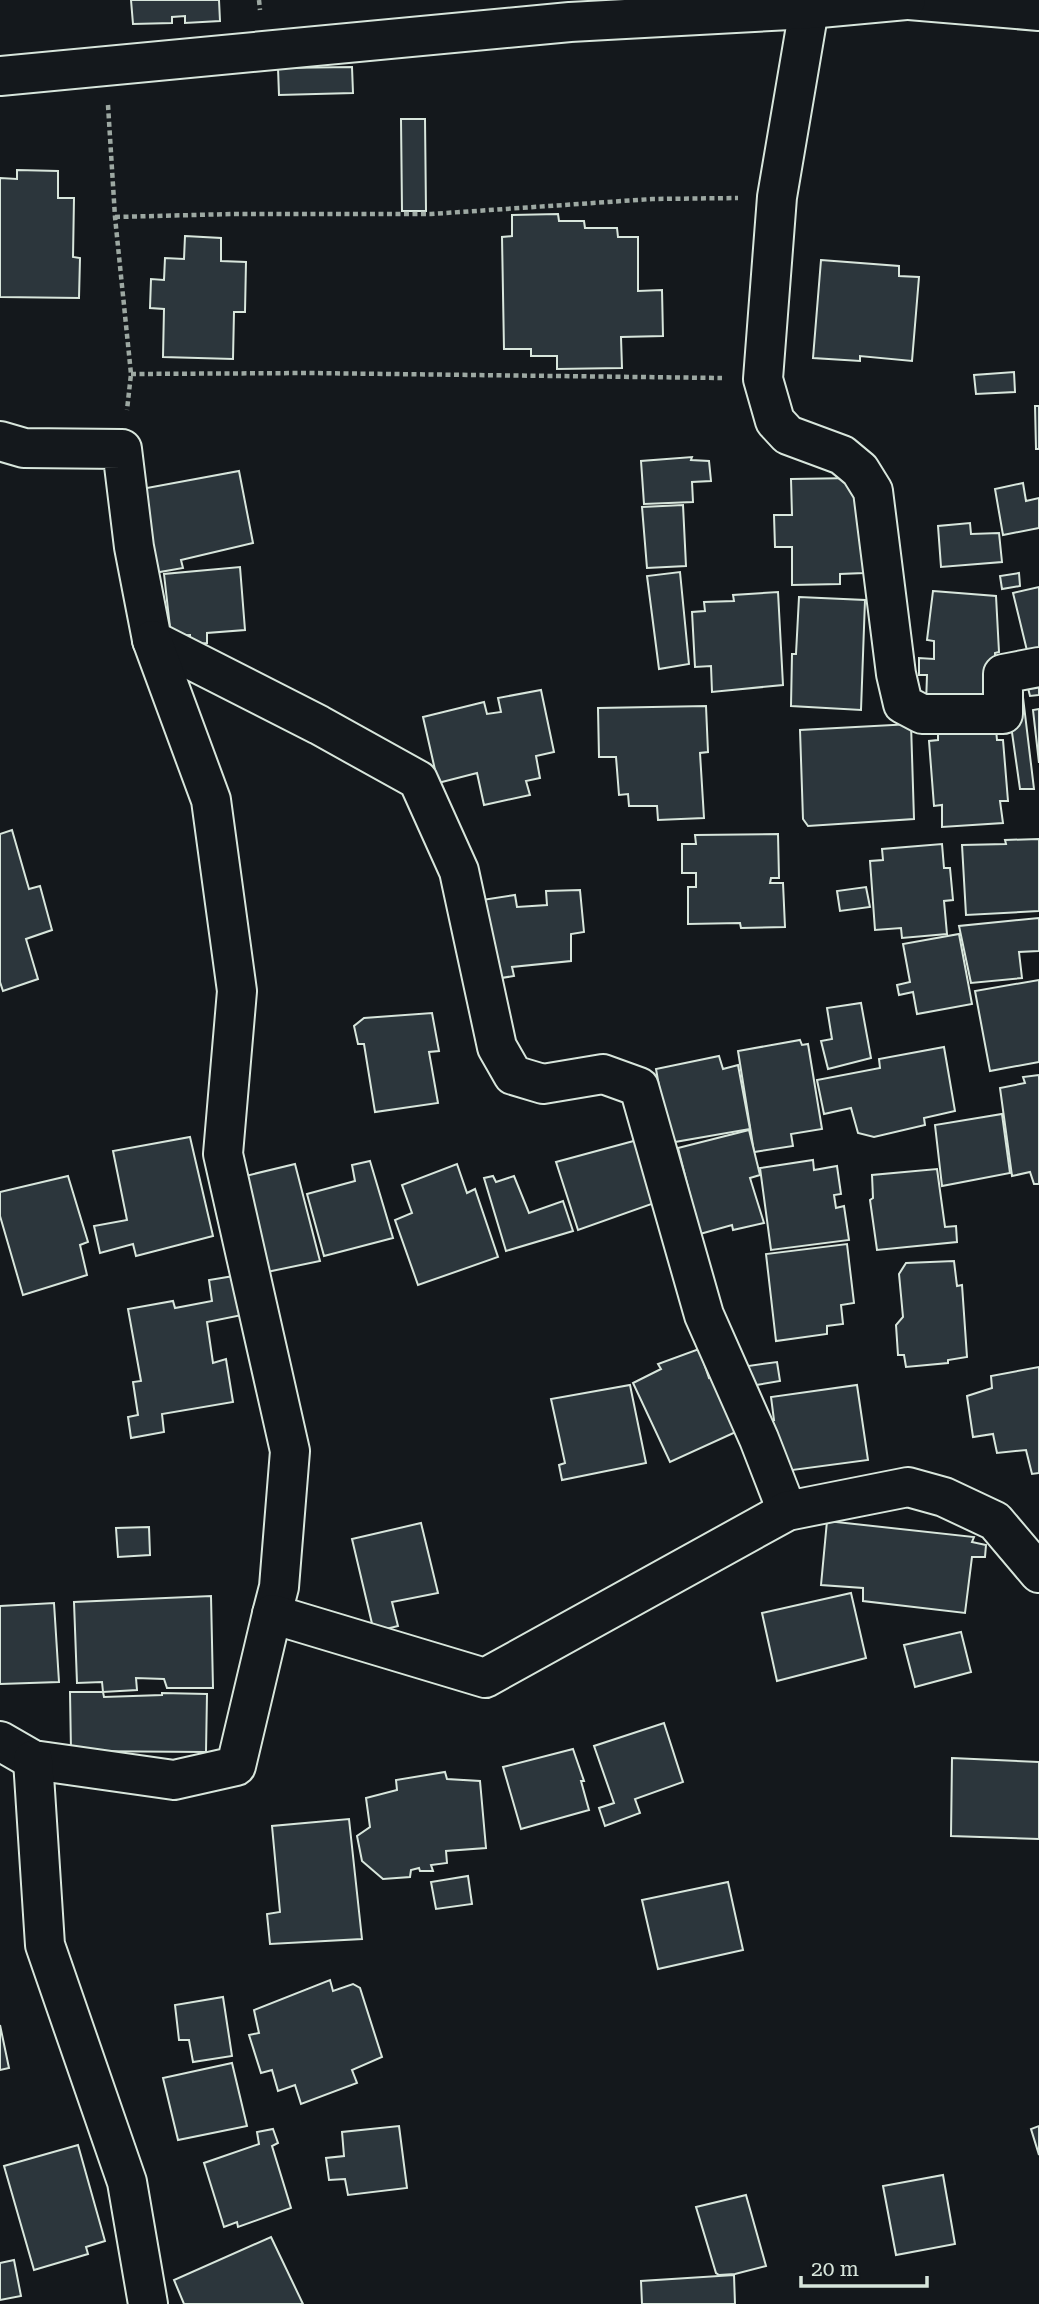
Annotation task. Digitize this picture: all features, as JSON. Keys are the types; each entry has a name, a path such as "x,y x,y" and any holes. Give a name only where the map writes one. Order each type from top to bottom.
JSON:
{"street":[{"path":"0,76 570,22 810,9 907,0 1039,11"},
{"path":"810,9 777,197 763,379 775,421 789,435 842,455 860,470 873,491 896,674 904,705 922,714 1003,714 1003,674 1039,667"},
{"path":"0,441 24,449 122,449 134,547 152,640 211,800 237,991 223,1154 290,1451 279,1587 236,1766 174,1780 33,1760 0,1741"},
{"path":"152,640 319,725 418,780 459,871 497,1048 513,1075 543,1084 603,1074 639,1087 704,1315 759,1439 787,1511"},
{"path":"272,1614 485,1678 787,1511 908,1487 944,1497 995,1521 1039,1573"},
{"path":"33,1760 45,1945 127,2182 148,2304"}],"path":[{"path":"105,67 115,217 131,374 122,449"},
{"path":"115,217 431,214 652,199 777,197"},
{"path":"131,374 322,373 763,379"}],"building":[{"path":"131,0 219,0 220,21 185,23 185,16 172,17 172,23 133,24"},
{"path":"352,67 353,93 279,95 278,68"},
{"path":"401,119 425,119 426,211 402,211"},
{"path":"17,170 58,171 58,198 74,198 73,257 80,258 79,298 0,297 0,178 17,179"},
{"path":"558,214 559,221 584,221 585,228 617,228 618,237 638,237 638,291 662,290 663,336 621,337 622,368 557,369 557,356 531,356 531,349 504,349 502,237 512,236 512,215"},
{"path":"185,236 221,238 221,261 246,262 245,312 234,312 233,359 163,357 164,309 150,308 151,279 164,280 165,258 184,259"},
{"path":"821,260 899,266 899,276 919,277 912,361 860,356 860,361 813,358"},
{"path":"1014,372 1015,392 976,394 974,375"},
{"path":"1035,406 1039,406 1039,449 1036,449"},
{"path":"692,457 691,460 709,461 711,481 692,482 693,502 644,504 641,461"},
{"path":"239,471 253,543 181,560 183,568 154,573 136,490"},
{"path":"854,478 864,573 840,574 840,584 792,585 792,547 775,547 774,515 792,515 791,479"},
{"path":"1023,483 1026,501 1039,498 1039,528 1003,535 995,489"},
{"path":"683,505 686,566 647,568 642,507"},
{"path":"970,523 971,534 999,533 1002,562 941,567 938,526"},
{"path":"240,567 245,630 207,633 207,643 190,645 190,635 171,636 164,574"},
{"path":"680,572 689,664 659,669 647,576"},
{"path":"1019,573 1020,586 1002,589 1000,576"},
{"path":"1039,587 1039,661 1030,663 1013,593"},
{"path":"933,591 996,596 999,652 995,653 997,704 926,704 927,675 919,675 919,658 934,659 934,641 927,640"},
{"path":"778,592 783,685 712,692 711,666 695,667 692,612 705,611 704,602 734,601 733,595"},
{"path":"799,597 865,600 861,710 791,706 792,654 796,654"},
{"path":"1039,673 1039,695 1030,696 1028,688 1022,689 1034,789 1020,789 1004,676"},
{"path":"541,690 554,752 536,756 540,778 526,781 530,795 484,805 477,773 438,783 423,717 484,702 487,714 501,712 498,698"},
{"path":"706,706 708,752 700,753 704,818 658,820 657,806 629,806 628,794 619,795 616,757 599,757 598,708"},
{"path":"1039,709 1039,763 1033,710"},
{"path":"995,718 997,740 1003,740 1008,801 1000,801 1003,823 942,827 942,805 934,806 929,741 938,740 938,719"},
{"path":"911,724 914,819 808,826 803,819 800,730"},
{"path":"12,830 29,889 40,886 52,930 26,939 38,979 3,991 0,982 0,834"},
{"path":"778,834 779,878 771,878 770,883 783,883 785,927 741,928 740,923 688,924 688,887 696,887 696,873 682,873 682,844 696,844 695,835"},
{"path":"1039,839 1039,911 966,915 962,845 1006,844 1005,840"},
{"path":"942,844 944,868 950,868 953,900 944,901 947,934 902,938 901,928 875,930 870,861 883,860 882,849"},
{"path":"866,887 870,907 840,911 837,891"},
{"path":"580,890 584,932 571,934 571,961 512,967 514,976 501,978 482,900 515,895 517,907 547,905 546,891"},
{"path":"1039,918 1039,951 1019,952 1022,978 971,983 959,926"},
{"path":"959,934 972,1004 917,1014 913,992 899,995 897,985 910,982 903,944"},
{"path":"1039,980 1039,1062 990,1071 975,991"},
{"path":"861,1003 871,1058 828,1069 821,1041 832,1039 827,1008"},
{"path":"432,1013 439,1051 429,1052 438,1103 375,1112 364,1044 358,1044 354,1026 364,1018"},
{"path":"800,1040 802,1045 808,1044 822,1129 791,1134 793,1146 754,1152 738,1051"},
{"path":"944,1047 955,1111 924,1118 925,1125 874,1137 858,1133 851,1108 824,1114 817,1080 880,1068 879,1059"},
{"path":"719,1056 723,1069 738,1065 750,1129 669,1143 656,1069"},
{"path":"1039,1075 1039,1184 1034,1184 1030,1172 1012,1176 1000,1088 1025,1083 1023,1077"},
{"path":"1002,1114 1010,1173 942,1186 935,1125"},
{"path":"749,1130 760,1175 750,1178 764,1223 733,1230 732,1225 700,1234 678,1148"},
{"path":"190,1137 213,1236 136,1256 133,1244 100,1253 94,1226 127,1220 113,1151"},
{"path":"641,1139 663,1200 578,1230 556,1162"},
{"path":"813,1160 814,1170 837,1166 841,1194 834,1195 836,1208 844,1206 849,1240 771,1250 760,1168"},
{"path":"370,1161 393,1238 324,1256 307,1194 355,1181 352,1165"},
{"path":"295,1164 320,1261 262,1273 237,1178"},
{"path":"457,1164 467,1193 475,1189 498,1257 418,1285 395,1220 412,1213 402,1185"},
{"path":"937,1169 945,1227 956,1226 957,1242 877,1250 870,1200 873,1198 872,1175"},
{"path":"68,1176 88,1242 80,1245 87,1275 23,1295 0,1216 0,1192"},
{"path":"493,1176 496,1182 514,1176 529,1213 563,1201 573,1231 506,1251 484,1178"},
{"path":"847,1244 854,1303 841,1305 843,1324 827,1326 827,1334 776,1341 766,1254"},
{"path":"954,1261 957,1286 962,1285 967,1357 948,1360 948,1363 906,1367 904,1355 898,1355 896,1325 903,1317 899,1274 906,1263"},
{"path":"240,1275 247,1314 207,1322 213,1363 226,1359 233,1402 162,1414 164,1432 131,1438 128,1417 138,1415 133,1382 141,1381 128,1309 173,1301 175,1308 212,1301 209,1280"},
{"path":"699,1349 709,1378 714,1376 738,1431 670,1462 633,1383 661,1369 658,1364"},
{"path":"777,1362 780,1381 750,1386 748,1366"},
{"path":"1039,1367 1039,1473 1032,1474 1026,1450 997,1453 993,1434 973,1437 967,1396 992,1388 991,1376"},
{"path":"630,1385 646,1463 562,1480 559,1465 565,1463 551,1399"},
{"path":"857,1385 868,1460 785,1471 764,1421 774,1420 771,1397"},
{"path":"827,1521 974,1537 972,1542 986,1545 985,1557 972,1557 965,1613 863,1601 863,1588 821,1585"},
{"path":"421,1523 438,1593 392,1602 398,1626 374,1632 352,1539"},
{"path":"149,1527 150,1555 118,1557 116,1528"},
{"path":"851,1593 866,1658 777,1681 762,1613"},
{"path":"211,1596 213,1688 167,1688 164,1679 136,1678 137,1690 103,1692 102,1682 77,1683 74,1602"},
{"path":"54,1603 59,1682 0,1684 0,1606"},
{"path":"961,1632 971,1672 915,1687 904,1645"},
{"path":"70,1692 103,1692 104,1697 162,1693 207,1694 206,1752 71,1751"},
{"path":"664,1723 683,1782 635,1799 640,1813 605,1826 599,1808 614,1803 594,1746"},
{"path":"573,1749 584,1781 581,1781 589,1810 521,1829 503,1767"},
{"path":"952,1758 1039,1762 1039,1839 951,1836"},
{"path":"445,1772 447,1779 480,1781 486,1848 446,1851 447,1863 431,1865 433,1871 420,1871 419,1868 411,1870 410,1877 383,1879 362,1861 357,1836 370,1827 366,1798 397,1790 396,1780"},
{"path":"349,1819 362,1939 270,1944 267,1914 280,1912 272,1826"},
{"path":"468,1876 472,1904 436,1909 431,1882"},
{"path":"728,1882 743,1950 658,1969 642,1900"},
{"path":"330,1980 333,1991 353,1984 360,1988 382,2057 352,2070 357,2083 301,2104 295,2085 278,2091 272,2070 261,2073 249,2035 259,2033 254,2010"},
{"path":"223,1997 232,2056 193,2062 189,2040 179,2040 175,2005"},
{"path":"0,2025 9,2068 0,2070"},
{"path":"232,2063 247,2126 178,2140 163,2078"},
{"path":"399,2126 407,2188 348,2195 345,2179 329,2180 326,2158 344,2156 342,2132"},
{"path":"1039,2126 1039,2155 1031,2129"},
{"path":"273,2129 278,2143 272,2146 291,2208 238,2227 237,2222 224,2227 204,2163 259,2144 257,2132"},
{"path":"78,2145 105,2241 86,2247 88,2254 34,2270 4,2166"},
{"path":"943,2175 955,2244 896,2255 883,2186"},
{"path":"746,2195 766,2266 719,2275 716,2273 696,2207"},
{"path":"271,2237 303,2304 184,2304 174,2280"},
{"path":"14,2260 21,2296 0,2300 0,2263"},
{"path":"734,2275 735,2304 642,2304 641,2281"}]}
